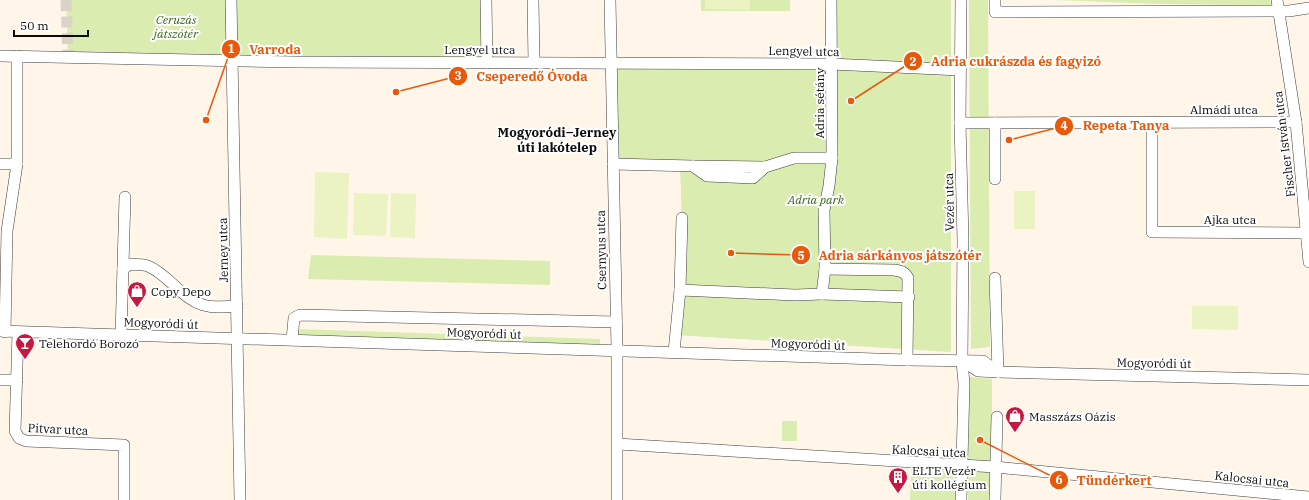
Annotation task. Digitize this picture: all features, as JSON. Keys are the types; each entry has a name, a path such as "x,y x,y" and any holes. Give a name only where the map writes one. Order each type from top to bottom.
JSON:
{"street":[{"name":"Jerney utca","path":"231,0 240,500"},
{"path":"486,0 487,62"},
{"path":"533,0 534,63"},
{"name":"Csernyus utca","path":"610,0 618,444 617,500"},
{"name":"Adria sétány","path":"822,294 825,269 824,210 829,186 832,158 831,0"},
{"name":"Vezér utca","path":"961,0 960,123 963,248 962,361 964,384 961,500"},
{"path":"995,0 995,12 1278,5 1289,11 1309,8"},
{"name":"Fischer István utca","path":"1278,5 1296,122 1309,262"},
{"name":"Lengyel utca","path":"0,56 233,61 832,64 960,70"},
{"path":"2,332 4,231 17,164 17,56"},
{"name":"Ajka utca","path":"1152,122 1152,232 1307,232"},
{"name":"Almádi utca","path":"960,123 1296,122"},
{"path":"995,123 995,179"},
{"path":"613,164 693,166 707,176 753,178 765,167 794,158 832,158"},
{"path":"0,164 17,164"},
{"path":"121,335 125,198"},
{"path":"674,352 680,290 682,218"},
{"path":"123,269 130,264 147,266 166,277 188,297 201,304 212,307 236,306"},
{"path":"825,269 894,270 902,272 908,278 909,297 907,360"},
{"path":"995,278 998,372"},
{"path":"680,290 909,297"},
{"path":"292,340 294,318 300,315 616,322"},
{"name":"Mogyoródi út","path":"2,332 962,361 978,371 1309,380"},
{"name":"Pitvar utca","path":"18,332 15,431 19,438 26,441 124,445 124,500"},
{"path":"0,380 17,380"},
{"path":"995,500 997,417"},
{"name":"Kalocsai utca","path":"618,444 995,467 1309,497"}],"green space":[{"name":"Ceruzás játszótér","path":"66,0 486,0 487,63 68,57"},
{"path":"701,0 790,0 790,11 701,11"},
{"path":"705,0 750,0 750,10 705,9"},
{"name":"Adria park","path":"831,0 951,0 951,352 676,335 681,250 680,166 613,164 611,63 831,64"},
{"path":"969,0 988,0 990,347 971,349"},
{"path":"1055,0 1270,0 1271,5 1157,4"},
{"path":"315,172 349,173 347,239 314,237"},
{"path":"1014,191 1035,191 1035,229 1014,229"},
{"path":"354,193 388,194 386,236 353,235"},
{"path":"391,193 416,194 415,238 390,237"},
{"path":"311,255 550,261 550,285 308,279"},
{"path":"1192,306 1238,306 1238,330 1192,329"},
{"path":"296,329 600,339 600,348 296,338"},
{"path":"969,377 992,379 992,500 968,500"},
{"path":"782,421 797,421 797,441 782,441"},
{"path":"911,467 954,472 955,500 910,500"}],"tunnel":[{"path":"66,0 68,57"}],"place":[{"name":"Cseperedő Óvoda","path":"396,92"},
{"name":"Adria cukrászda és fagyizó","path":"851,101"},
{"name":"Varroda","path":"206,120"},
{"name":"Repeta Tanya","path":"1009,140"},
{"name":"Adria sárkányos játszótér","path":"731,253"},
{"name":"Copy Depo","path":"137,308"},
{"name":"Telehordó Borozó","path":"25,360"},
{"name":"Masszázs Oázis","path":"1015,433"},
{"name":"Tündérkert","path":"980,440"},
{"name":"ELTE Vezér úti kollégium","path":"898,494"}],"district":[{"name":"Mogyoródi–Jerney úti lakótelep","path":"557,140"}]}
